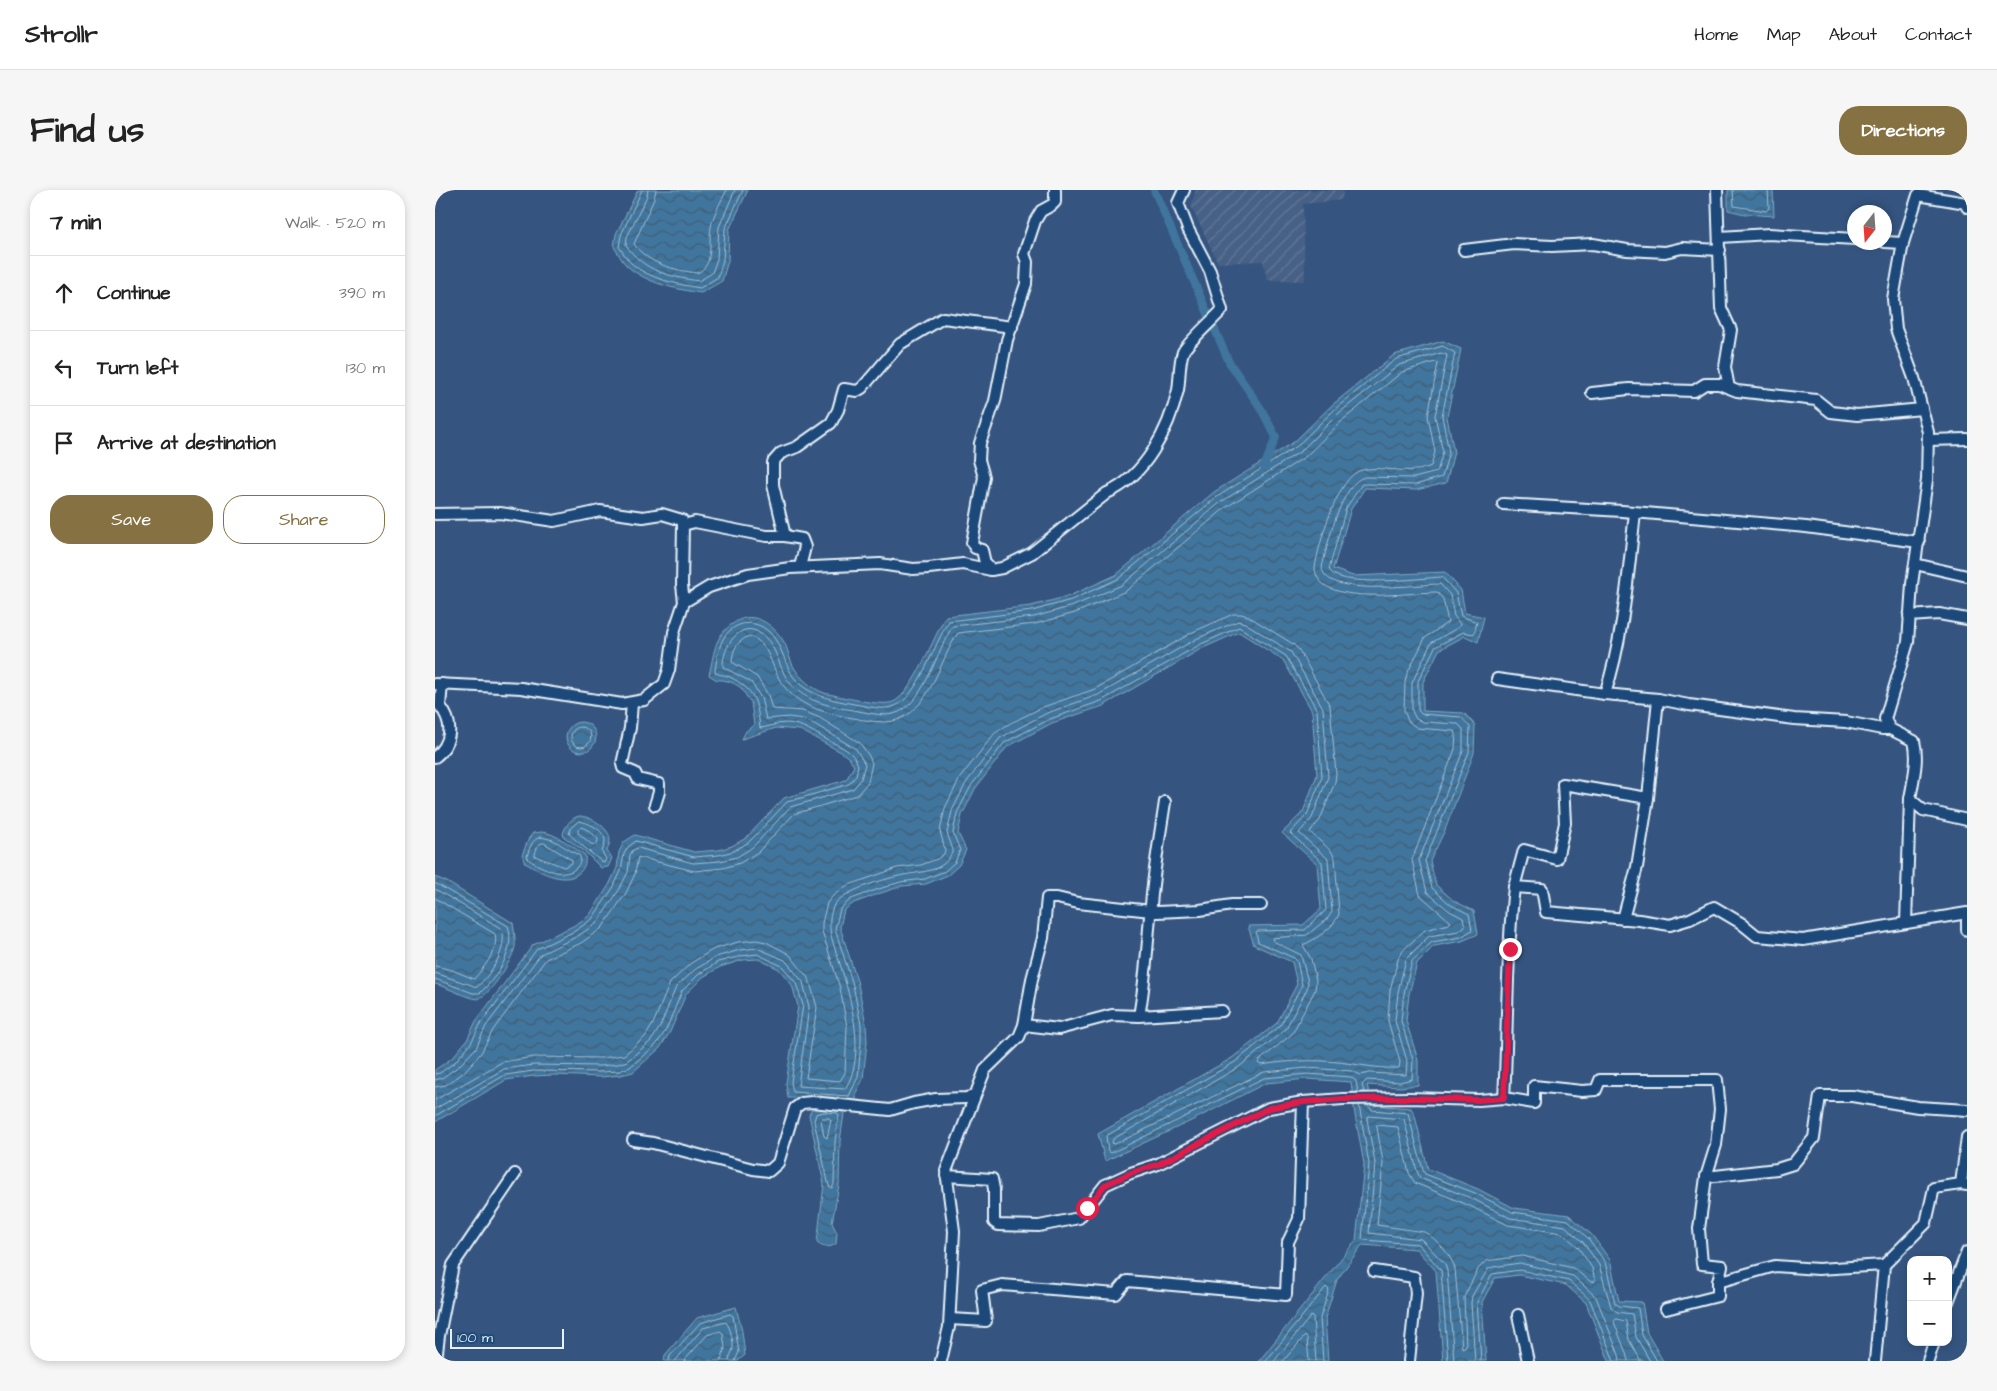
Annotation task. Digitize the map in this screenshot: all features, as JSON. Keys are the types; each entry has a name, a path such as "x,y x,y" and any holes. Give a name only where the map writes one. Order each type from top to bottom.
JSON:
{"street":[{"path":"991,570 985,563 982,550 975,548 973,543 983,477 979,452 995,400 1011,327 1026,284 1027,262 1024,254 1030,233 1041,212 1055,202 1055,190"},
{"path":"684,602 722,581 763,571 800,567 880,564 929,568 963,564 991,570 1002,568 1032,552 1107,493 1120,488 1155,449 1170,419 1178,388 1183,351 1222,310 1210,271 1188,229 1179,203 1183,190"},
{"path":"1717,190 1721,308 1731,330 1725,367 1729,388"},
{"path":"1890,729 1885,719 1908,642 1915,564 1927,480 1928,440 1928,432 1914,378 1896,329 1893,299 1903,243 1919,193 1967,202"},
{"path":"1720,237 1769,234 1847,238"},
{"path":"1892,242 1903,243"},
{"path":"1464,250 1514,244 1552,246 1593,244 1627,250 1665,252 1682,248 1720,250"},
{"path":"785,536 773,485 773,462 781,453 797,447 831,423 838,410 844,390 857,391 862,388 900,344 943,318 1011,327"},
{"path":"1592,393 1629,389 1695,391 1705,384 1719,384 1737,391 1816,400 1831,412 1857,415 1922,409"},
{"path":"1928,440 1967,439"},
{"path":"1503,504 1806,527 1919,542"},
{"path":"435,514 500,513 554,521 600,512 643,516 662,514 682,520 682,585 684,602 674,632 669,670 664,684 645,700 632,703 614,703 521,688 438,684 440,706 448,718 449,739 446,746 435,757"},
{"path":"1605,694 1612,672 1618,639 1635,513"},
{"path":"683,525 695,522 766,536 785,536 802,539 805,547 800,567"},
{"path":"1915,564 1967,576"},
{"path":"1909,616 1939,614 1967,619"},
{"path":"1497,679 1605,694 1658,699 1689,706 1794,719 1846,722 1882,730 1890,729 1914,741 1916,761 1910,798 1906,923"},
{"path":"1623,919 1637,867 1648,798 1658,699"},
{"path":"632,703 630,728 622,764 623,768 635,773 638,779 659,784 655,805"},
{"path":"1504,1098 1511,921 1515,887 1525,850 1557,859 1565,823 1563,784 1648,798"},
{"path":"1910,798 1923,810 1967,820"},
{"path":"1139,1016 1165,802"},
{"path":"1515,887 1542,889 1546,912 1623,919 1669,926 1690,920 1714,907 1741,922 1757,936 1803,940 1967,913"},
{"path":"941,1361 950,1319 954,1231 946,1171 973,1096 985,1070 1019,1037 1024,1025 1032,979 1043,938 1047,898 1057,898 1078,904 1151,911 1200,910 1232,905 1261,905"},
{"path":"1967,920 1967,930"},
{"path":"1024,1025 1059,1029 1112,1015 1139,1016 1222,1010"},
{"path":"946,1176 992,1179 994,1222 998,1225 1039,1226 1079,1218 1105,1185 1131,1173 1159,1164 1269,1108 1303,1102 1375,1098 1479,1100 1504,1098 1534,1103 1534,1086 1582,1091 1596,1090 1600,1080 1717,1080 1720,1109 1716,1145 1706,1177 1699,1229 1702,1264 1722,1266 1718,1282 1718,1296 1666,1309"},
{"path":"633,1140 653,1143 769,1171 779,1163 795,1108 802,1103 828,1103 890,1110 936,1099 973,1096"},
{"path":"1706,1177 1777,1169 1793,1164 1814,1138 1820,1096 1852,1096 1918,1107 1967,1110"},
{"path":"950,1319 986,1321 982,1290 1003,1285 1116,1294 1127,1281 1287,1295 1288,1242 1299,1219 1303,1102"},
{"path":"1875,1361 1884,1265 1926,1223 1934,1188 1964,1184 1967,1137"},
{"path":"436,1361 453,1266 515,1174"},
{"path":"1948,1301 1967,1254"},
{"path":"1718,1282 1775,1266 1818,1269 1884,1265"},
{"path":"1374,1271 1414,1277 1416,1293 1409,1361"},
{"path":"1518,1315 1528,1361"},
{"path":"1928,1361 1933,1346"}],"shaded area":[{"path":"1196,190 1344,190 1341,200 1303,204 1305,281 1267,280 1263,261 1218,263 1191,206"}],"water":[{"path":"638,190 748,190 729,230 728,261 722,281 701,293 653,281 627,266 614,247 616,234"},
{"path":"1728,190 1773,190 1774,216 1745,214 1728,210"},
{"path":"1443,341 1461,349 1447,417 1454,452 1446,483 1416,490 1365,488 1351,509 1333,569 1353,576 1445,572 1461,590 1465,613 1484,617 1478,642 1465,636 1439,650 1423,682 1423,711 1464,713 1475,725 1474,753 1445,830 1430,861 1436,885 1454,901 1474,911 1478,934 1462,941 1434,946 1417,963 1409,994 1406,1021 1418,1060 1418,1085 1400,1087 1367,1085 1372,1105 1411,1108 1415,1116 1428,1169 1478,1189 1514,1208 1569,1215 1592,1235 1610,1260 1619,1301 1642,1302 1647,1333 1663,1361 1609,1361 1586,1303 1566,1285 1519,1275 1495,1278 1482,1302 1486,1361 1443,1361 1436,1271 1416,1249 1362,1245 1337,1280 1325,1318 1328,1361 1259,1361 1356,1240 1364,1164 1351,1082 1307,1079 1266,1083 1105,1161 1098,1134 1232,1058 1277,1023 1297,984 1292,962 1254,945 1248,926 1303,925 1321,909 1317,864 1282,833 1303,812 1317,775 1312,711 1283,660 1239,632 1201,649 1103,706 1052,723 1007,747 975,789 962,815 958,833 966,850 959,865 948,875 926,884 902,886 854,903 844,910 840,927 858,984 866,1024 867,1042 863,1079 856,1093 856,1102 788,1098 786,1083 798,1006 792,985 779,969 758,959 743,960 720,967 703,977 686,994 670,1032 660,1048 633,1072 601,1077 554,1075 506,1080 435,1122 435,1070 452,1058 467,1040 476,1021 533,945 573,926 589,916 609,885 617,868 619,852 624,842 635,835 694,852 719,850 732,846 746,838 784,798 846,780 854,766 849,758 800,730 776,728 742,739 746,731 754,725 751,702 739,686 727,681 717,680 709,675 717,643 731,625 739,620 753,618 759,619 772,627 785,644 792,663 801,677 824,693 870,702 893,702 901,697 908,688 923,663 946,616 1031,606 1069,596 1116,575 1214,492 1294,442 1332,405 1394,355"},
{"path":"581,722 592,726 596,737 592,748 581,752 570,748 566,737 570,726"},
{"path":"579,816 588,818 603,826 609,835 610,841 607,851 612,858 608,867 601,868 584,851 564,837 563,834 567,825 571,820"},
{"path":"541,832 558,837 585,855 585,863 581,871 575,876 561,878 546,874 525,863 522,855 529,838 533,833"},
{"path":"435,877 447,882 513,923 515,947 509,961 495,984 478,999 435,984"},
{"path":"825,1107 839,1108 844,1114 840,1141 839,1185 832,1223 837,1233 836,1244 827,1247 817,1243 824,1184 809,1115 812,1109"},
{"path":"736,1307 745,1355 738,1361 664,1361 665,1355 697,1318"}],"waterway":[{"path":"1154,190 1229,362 1260,407 1276,437 1264,467"}],"route":[{"path":"1087,1208 1105,1185 1131,1173 1159,1164 1269,1108 1303,1102 1343,1099 1479,1100 1504,1098 1510,949"}]}
